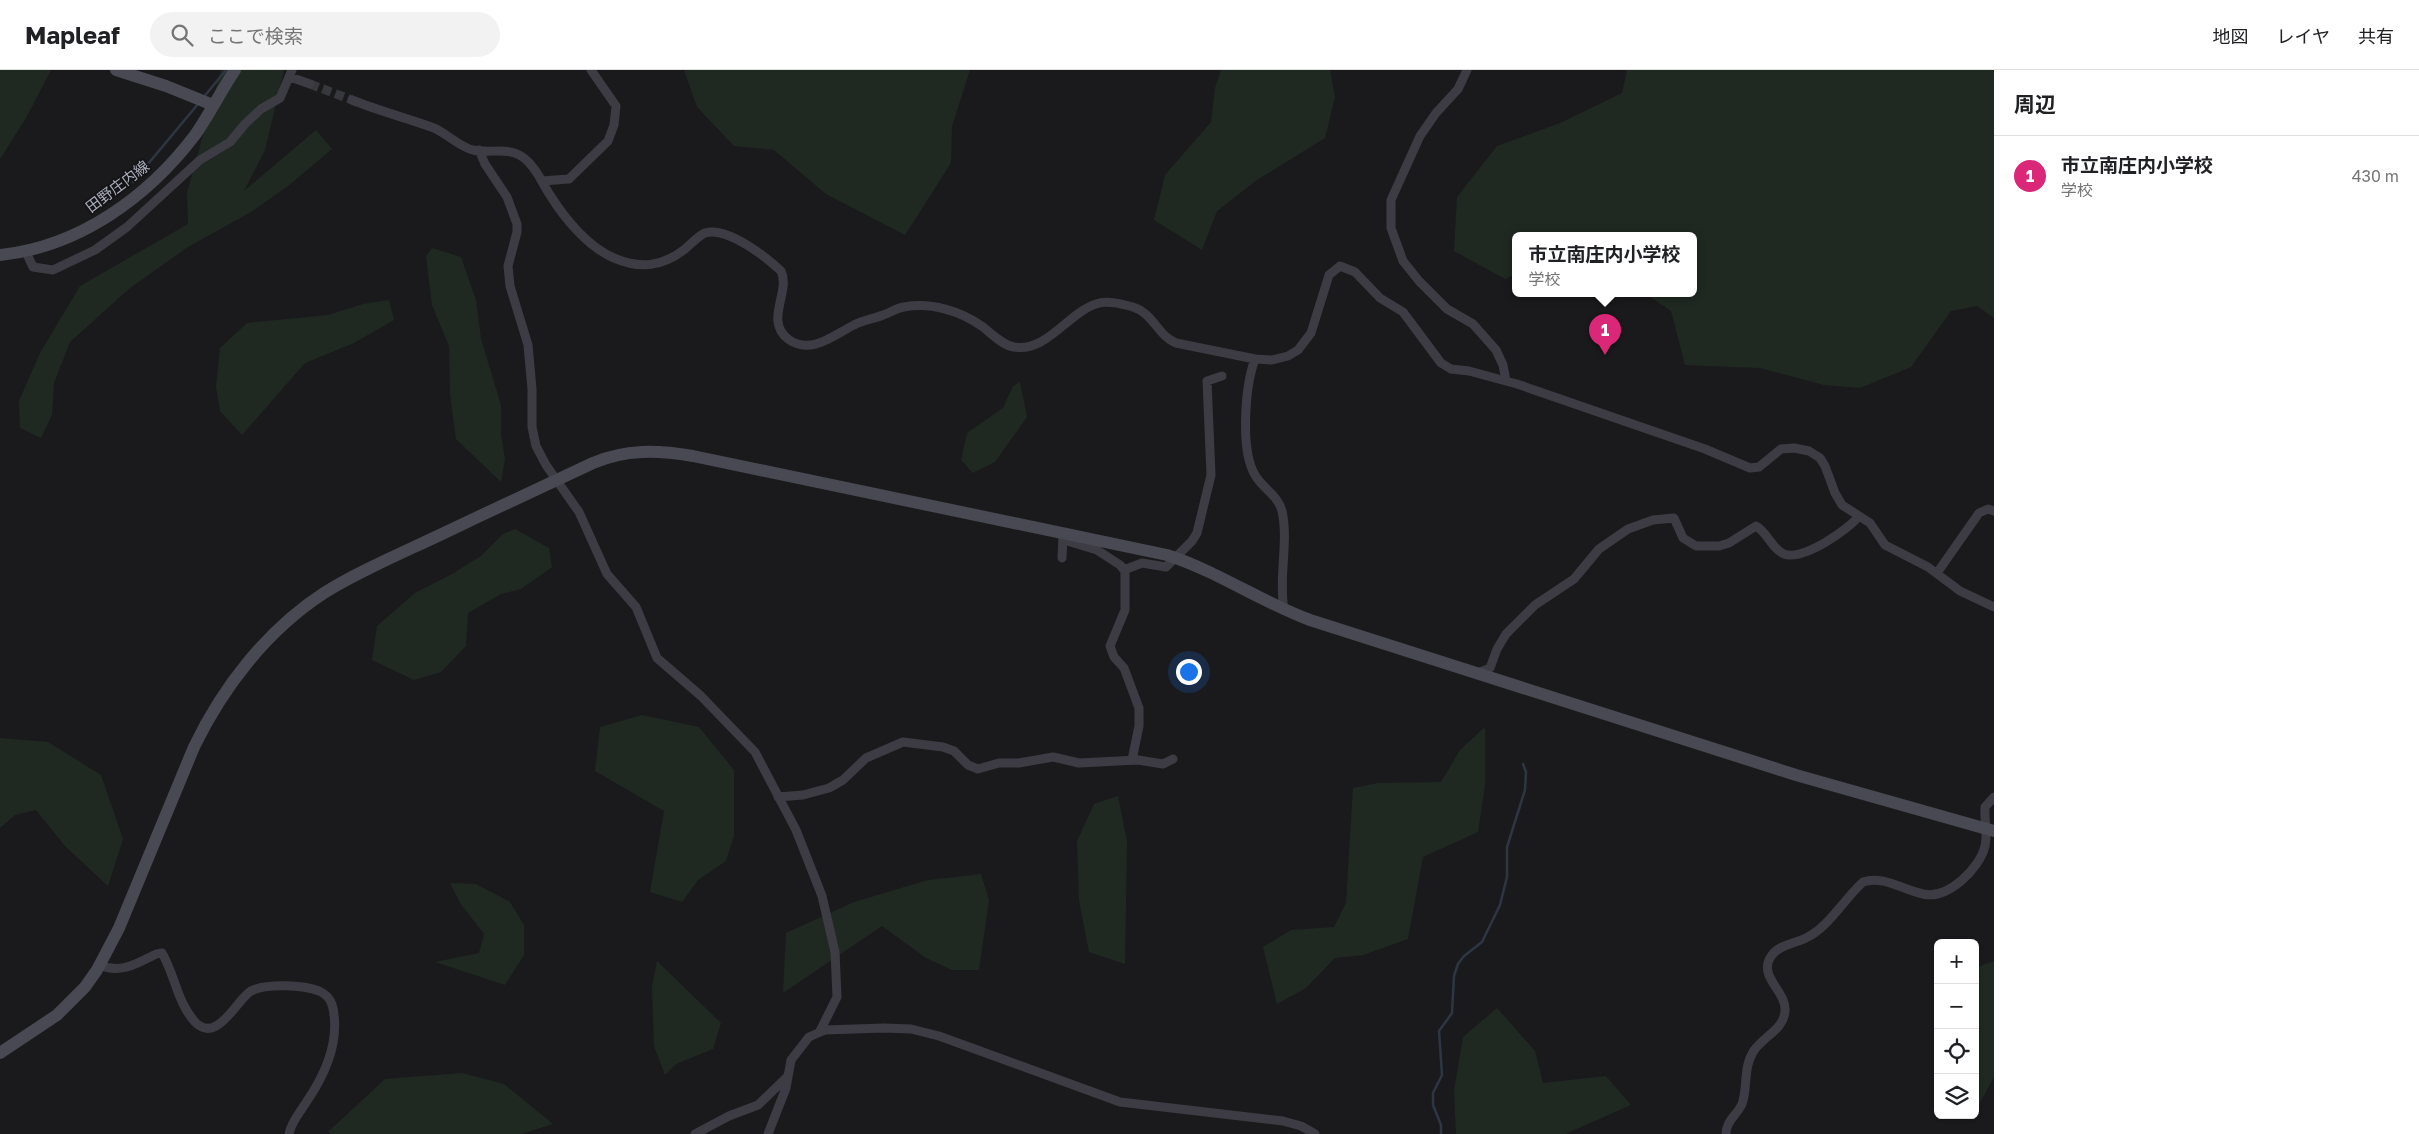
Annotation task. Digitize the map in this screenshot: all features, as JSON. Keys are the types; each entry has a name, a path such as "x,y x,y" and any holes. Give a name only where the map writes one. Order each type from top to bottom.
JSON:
{"street":[{"name":"田野庄内線","path":"0,255 26,252 75,236 118,209 146,188 171,164 196,133 235,70"},
{"path":"542,181 569,179 608,141 614,125 616,106 591,70"},
{"path":"1468,70 1458,89 1436,113 1420,136 1391,200 1391,228 1403,261 1418,281 1447,309 1473,324 1496,350 1503,365 1506,381"},
{"path":"122,72 166,86 213,105"},
{"path":"26,252 33,267 53,270 94,250 127,227 200,160 230,142 256,114 280,98 291,74 310,84"},
{"path":"352,100 434,129 469,149 502,150 520,155 530,164 569,221 587,239 613,258 640,266 654,265 678,254 707,233 732,237 778,268 783,275 778,323 785,336 793,342 822,343 861,321 903,307 914,307 940,308 954,312 974,322 1004,344 1020,348 1048,337 1078,313 1096,304 1105,302 1140,310 1153,320 1169,340 1176,343 1255,359 1280,359 1298,350 1311,333 1329,274 1340,266 1355,272 1380,298 1403,312 1444,365 1451,369 1469,371 1506,381 1673,438 1750,468 1760,466 1781,449 1794,448 1809,451 1820,458 1825,466 1835,493 1842,505 1870,523 1890,549 1916,560 1960,591 1994,607"},
{"path":"479,150 485,164 507,198 517,224 517,232 508,266 510,286 528,345 534,437 540,455 585,523 607,574 636,607 657,658 701,696 745,740 764,766 811,863 830,926 838,990 837,997 820,1031"},
{"path":"1255,359 1250,382 1246,439 1251,468 1256,477 1277,500 1282,513 1281,584 1284,610"},
{"path":"1124,570 1142,563 1166,567 1184,550 1197,533 1212,475 1207,380 1222,376"},
{"path":"0,1053 57,1015 85,987 100,965 122,921 199,736 229,687 265,643 298,612 350,578 557,480 612,456 632,452 666,452 1180,559 1284,610 1788,772 1990,830"},
{"path":"1936,573 1979,513 1988,508 1994,510"},
{"path":"1478,673 1490,668 1496,649 1506,634 1534,605 1569,583 1598,549 1628,529 1653,520 1674,518 1683,538 1689,543 1705,547 1729,543 1756,526 1779,550 1789,555 1825,543 1853,524 1859,516"},
{"path":"1062,558 1063,535"},
{"path":"1063,535 1067,541 1097,550 1124,570"},
{"path":"1124,570 1125,610 1110,646 1114,658 1124,668 1139,708 1139,726 1132,760"},
{"path":"778,796 803,795 829,788 843,780 866,758 903,742 943,747 954,751 968,765 978,769 999,763 1019,763 1053,757 1079,762 1132,760 1163,764 1173,759"},
{"path":"1726,1134 1728,1125 1743,1102 1746,1073 1753,1052 1776,1029 1785,1012 1784,1000 1770,980 1768,969 1771,956 1775,952 1806,938 1819,929 1864,882 1873,879 1924,895 1942,892 1961,880 1978,864 1990,830 1985,805 1994,797"},
{"path":"100,965 114,968 133,966 157,953 162,953 185,1008 196,1023 203,1027 212,1026 226,1019 251,991 263,987 306,988 327,996 332,1003 336,1026 332,1049 321,1077 292,1124 289,1134"},
{"path":"768,1134 786,1088 791,1060 796,1051 809,1037 820,1031 884,1028 925,1032 1022,1065 1120,1102 1283,1121 1301,1126 1315,1134"},
{"path":"696,1134 730,1116 758,1105 787,1077"}],"shaded area":[{"path":"0,70 51,70 26,118 0,159"},
{"path":"221,70 284,70 265,150 244,191 316,130 332,149 288,186 251,212 188,247 130,288 70,342 54,383 52,415 41,438 20,428 19,401 40,353 80,286 188,224 187,193"},
{"path":"684,70 970,70 952,126 951,163 905,235 826,194 774,150 734,146 697,107"},
{"path":"1221,70 1330,70 1335,97 1325,138 1257,180 1217,211 1202,250 1154,220 1165,175 1211,122 1215,88"},
{"path":"1627,70 1994,70 1994,318 1977,306 1951,311 1911,367 1860,388 1824,385 1760,368 1685,365 1671,311 1650,297 1697,297 1697,232 1512,232 1512,276 1505,279 1454,251 1457,197 1497,146 1560,123 1622,93"},
{"path":"432,248 461,257 476,300 481,339 501,405 501,434 505,459 501,482 456,439 450,395 449,346 432,305 426,256"},
{"path":"389,300 394,320 354,343 305,363 242,435 220,411 216,387 220,348 247,323 328,315 363,304"},
{"path":"1020,382 1027,417 995,462 973,473 961,460 967,433 1003,408 1013,386"},
{"path":"515,529 549,548 552,567 521,589 501,594 468,613 466,646 441,672 414,680 372,660 377,626 415,593 452,574 481,556 503,534"},
{"path":"642,715 699,727 734,770 734,836 726,861 698,880 682,902 650,892 664,811 595,771 600,727"},
{"path":"1485,727 1485,785 1478,832 1423,857 1408,939 1363,955 1335,958 1306,988 1277,1004 1263,947 1291,930 1334,927 1346,903 1353,788 1378,783 1441,782 1460,750"},
{"path":"0,738 48,742 101,775 123,839 108,886 65,846 36,810 15,815 0,828"},
{"path":"1118,796 1127,841 1125,964 1089,952 1079,900 1077,841 1094,804"},
{"path":"981,874 989,900 979,970 952,970 926,958 882,926 783,993 786,933 854,902 928,880"},
{"path":"450,883 476,884 510,902 524,925 524,955 505,985 435,962 479,953 484,934 460,903"},
{"path":"657,961 721,1023 713,1049 676,1064 665,1075 654,1046 652,987"},
{"path":"1994,961 1994,1077 1979,1105 1979,984 1979,967"},
{"path":"1497,1008 1535,1051 1543,1083 1606,1076 1631,1105 1565,1134 1456,1134 1454,1091 1463,1037"},
{"path":"462,1073 504,1084 553,1124 521,1134 331,1134 328,1132 385,1079"}],"waterway":[{"path":"203,98 226,70"},
{"path":"133,182 198,104"},
{"path":"1441,1134 1441,1125 1433,1105 1433,1093 1442,1075 1439,1031 1452,1013 1454,976 1458,964 1464,956 1482,942 1500,905 1507,877 1507,847 1525,790 1526,772 1523,764"}],"tunnel":[{"path":"310,84 352,100"}],"place":[{"name":"市立南庄内小学校","path":"1605,355"}]}
